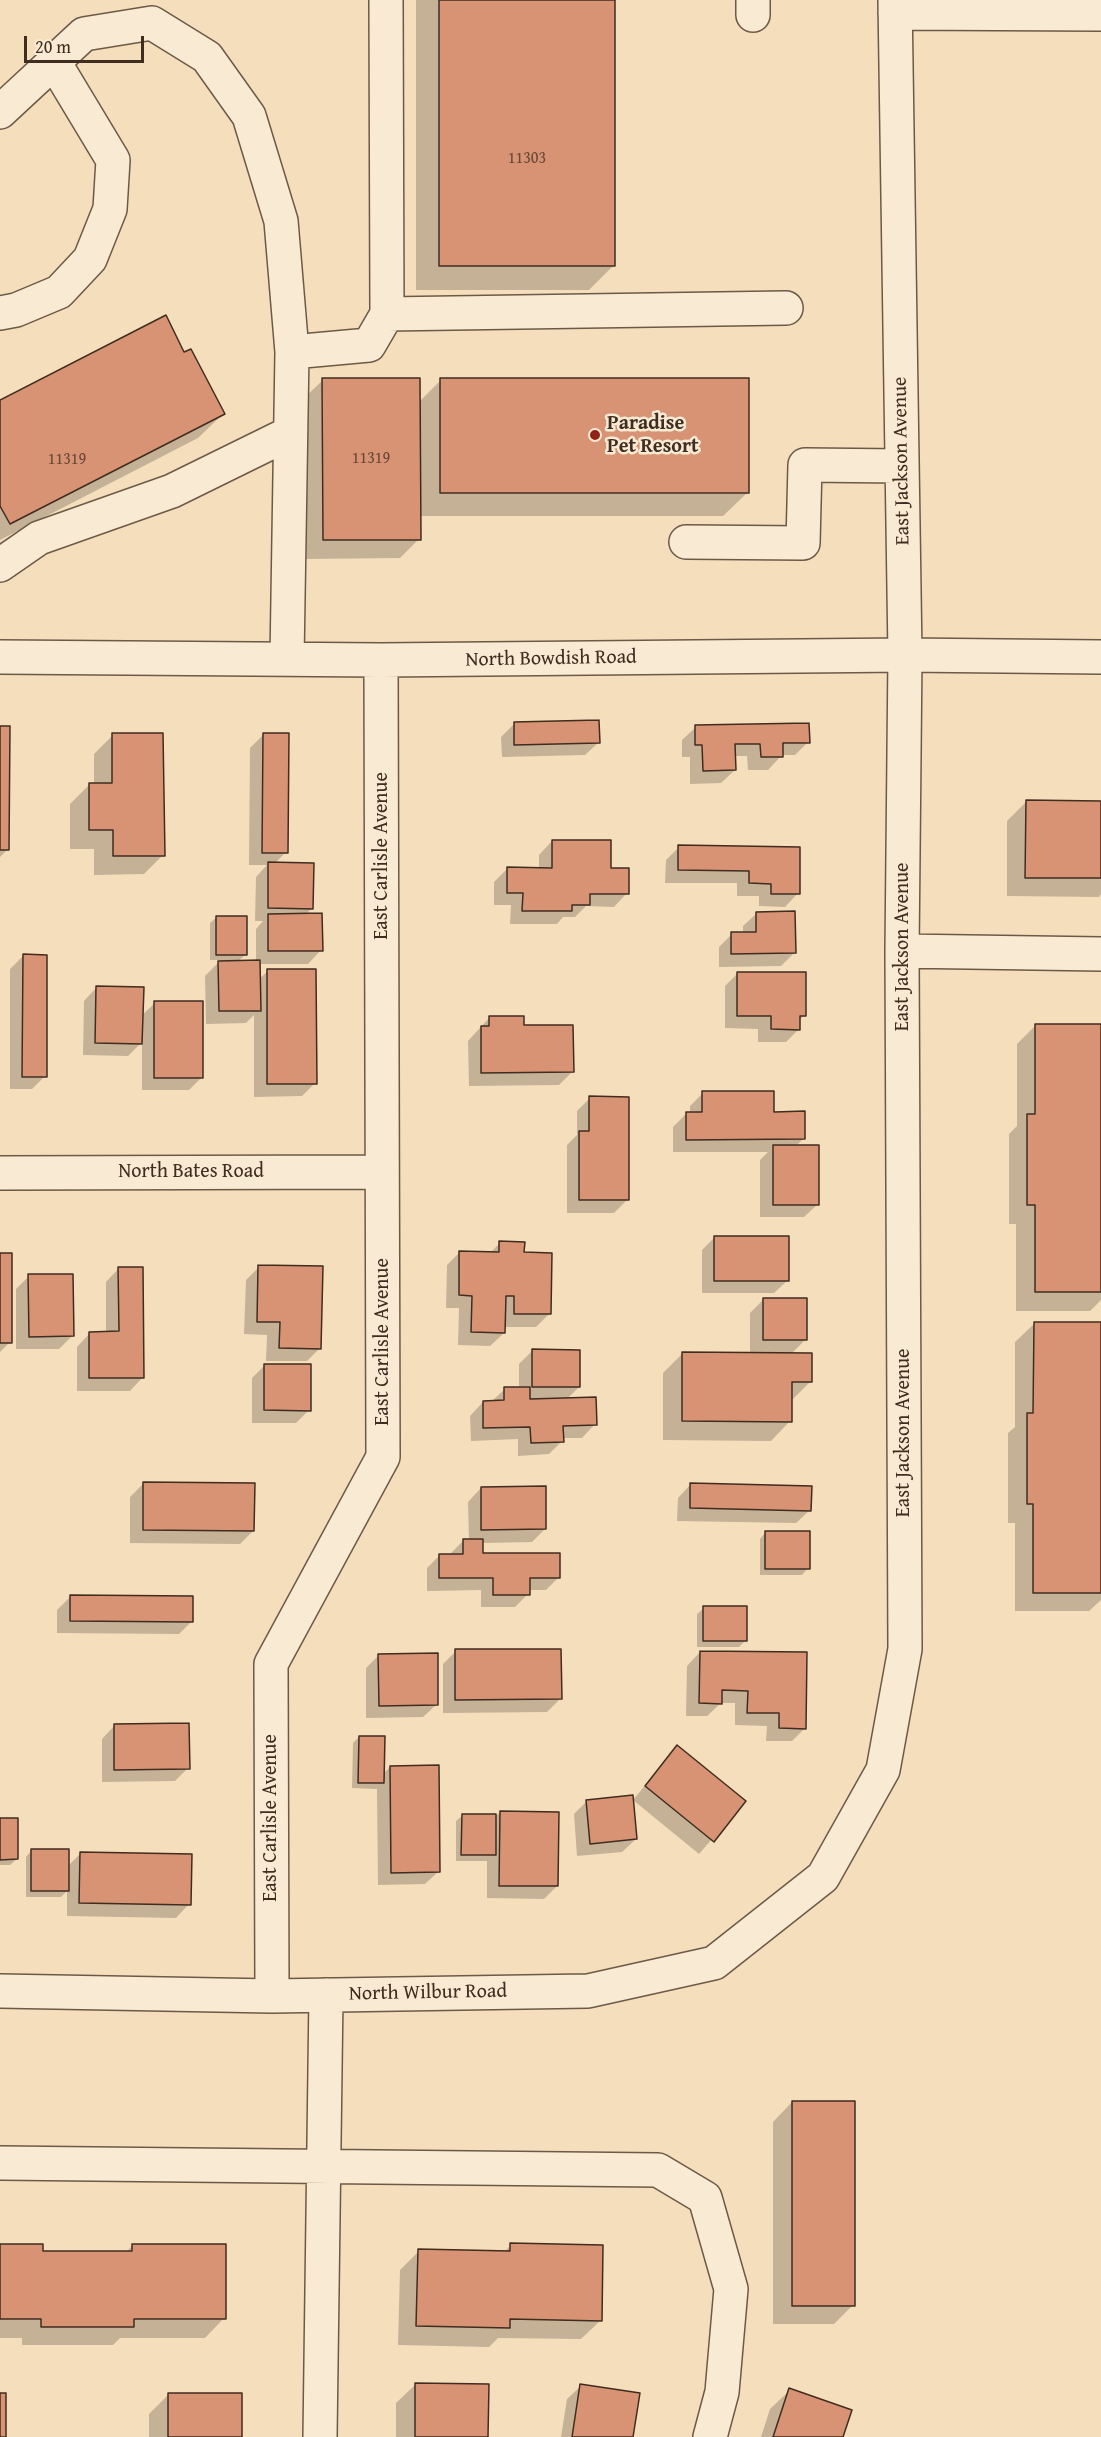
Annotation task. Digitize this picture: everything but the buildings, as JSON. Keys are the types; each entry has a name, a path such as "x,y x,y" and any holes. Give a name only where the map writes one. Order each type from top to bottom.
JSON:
{"street":[{"path":"292,352 369,345 387,314 386,0"},
{"path":"895,7 1101,14"},
{"name":"East Jackson Avenue","path":"823,1877 883,1770 905,1649 902,951 905,655 895,7"},
{"path":"0,112 84,34 152,23 207,57 249,116 281,221 292,352 287,659"},
{"path":"0,313 16,310 59,292 90,259 110,208 113,160 54,62"},
{"path":"387,314 786,308"},
{"path":"0,565 39,538 172,491 290,433"},
{"path":"686,542 803,543 805,465 902,466"},
{"name":"North Bowdish Road","path":"0,657 381,660 905,655 1101,657"},
{"name":"East Carlisle Avenue","path":"272,1996 271,1664 383,1457 381,660"},
{"path":"902,951 1101,954"},
{"name":"North Bates Road","path":"0,1173 382,1172"},
{"name":"North Wilbur Road","path":"0,1990 272,1996 588,1991 714,1963 823,1877"},
{"path":"320,2437 326,1995"},
{"path":"0,2163 658,2170 705,2198 731,2289 722,2392 710,2437"}],"place":[{"name":"Paradise Pet Resort","path":"595,435"}]}
